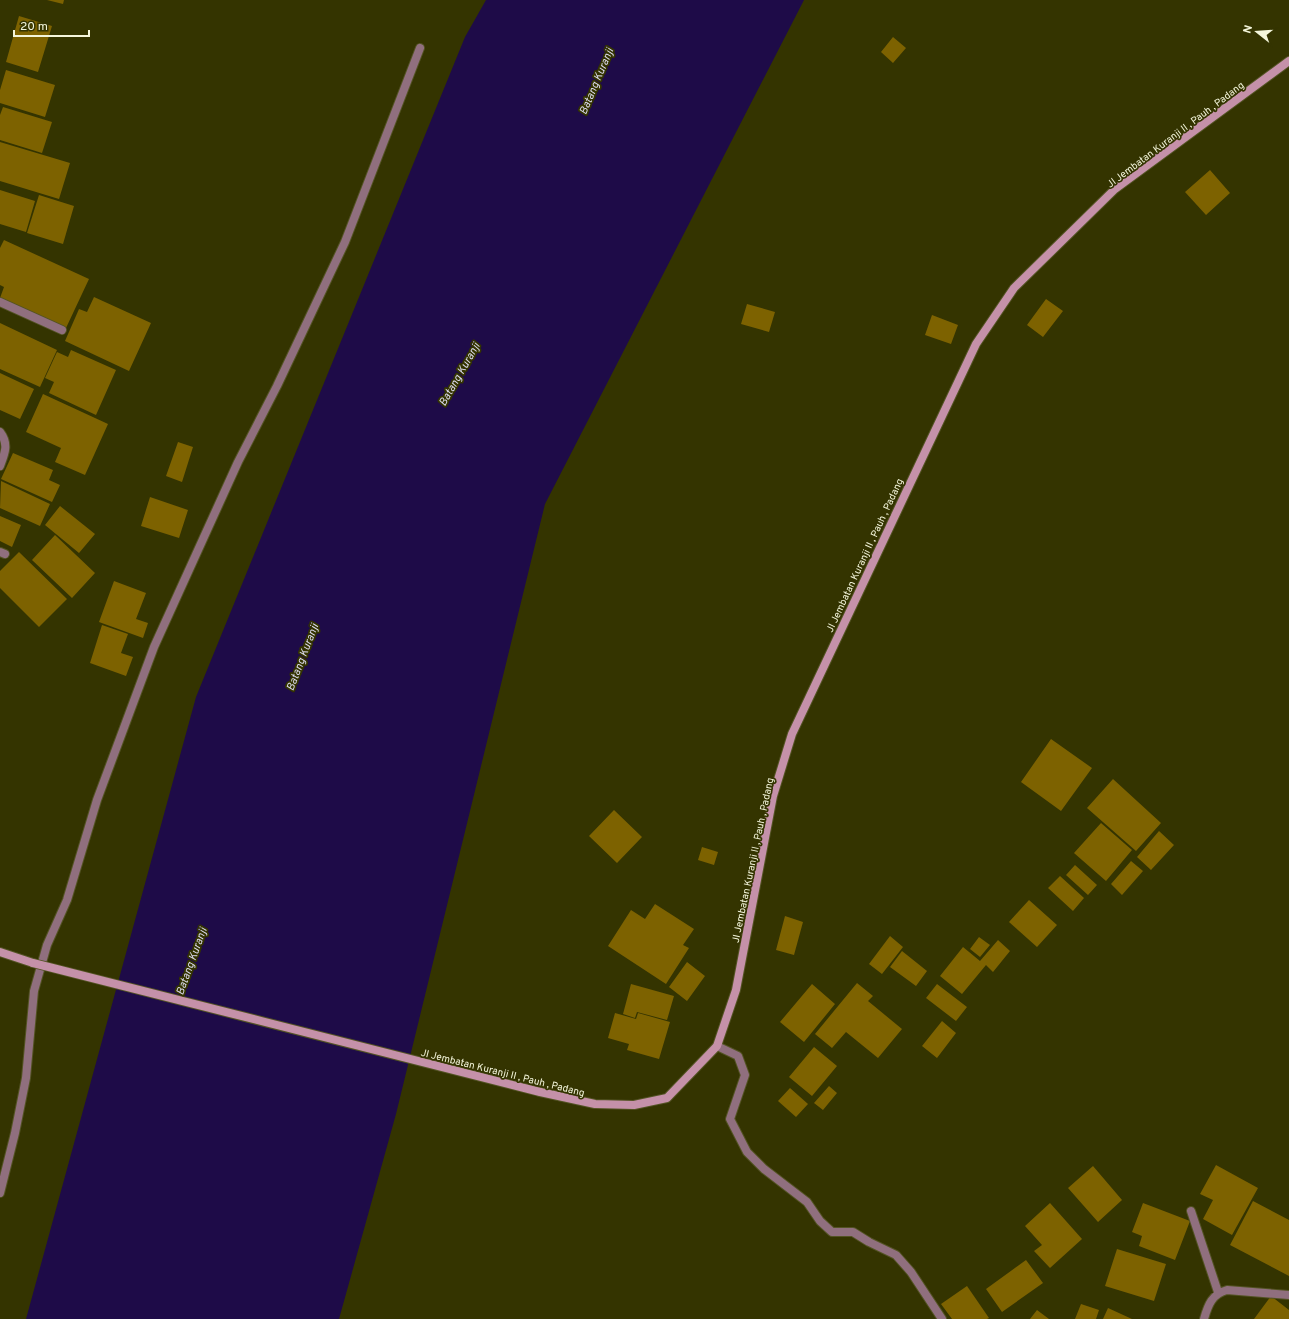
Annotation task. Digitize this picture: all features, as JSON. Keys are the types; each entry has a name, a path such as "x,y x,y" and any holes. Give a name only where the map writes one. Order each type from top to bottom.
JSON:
{"street":[{"path":"0,1193 15,1133 26,1078 34,991 47,945 67,900 97,800 154,646 238,462 277,386 345,242 420,48"},
{"name":"Jl Jembatan Kuranji II , Pauh , Padang","path":"0,952 32,962 540,1092 595,1104 634,1105 667,1098 717,1046 736,990 773,796 792,734 976,344 1014,288 1115,189 1289,61"},
{"path":"0,302 62,330"},
{"path":"0,432 6,443 5,454 0,466"},
{"path":"717,1046 738,1056 744,1072 739,1097 730,1119 747,1152 764,1169 807,1202 820,1221 832,1232 853,1232 869,1242 896,1255 911,1272 942,1319"},
{"path":"1190,1210 1218,1292"},
{"path":"1204,1319 1212,1298 1218,1292 1227,1290 1289,1295"}],"water":[{"name":"Batang Kuranji","path":"486,0 804,0 545,504 396,1114 339,1319 26,1319 196,697 465,37"}],"building":[{"path":"47,0 64,0 63,4"},
{"path":"19,16 52,26 38,72 6,62"},
{"path":"893,37 906,48 893,63 881,52"},
{"path":"6,70 55,85 45,117 0,103 0,90"},
{"path":"3,107 52,122 42,153 0,140 0,115"},
{"path":"0,142 70,163 59,199 0,181"},
{"path":"1210,170 1230,193 1206,215 1185,192"},
{"path":"0,190 35,201 26,232 0,224"},
{"path":"39,195 74,206 63,244 27,233"},
{"path":"4,240 89,279 66,328 0,298 4,287 0,285 0,248"},
{"path":"94,297 151,323 129,371 65,341 79,309 87,312"},
{"path":"1046,299 1063,311 1043,337 1027,325"},
{"path":"747,304 775,312 769,332 741,324"},
{"path":"932,315 958,325 951,344 925,335"},
{"path":"0,323 57,350 40,387 0,369"},
{"path":"71,350 116,370 96,415 49,393 54,382 45,378 57,352 68,357"},
{"path":"0,373 34,389 20,419 0,410"},
{"path":"43,394 108,424 85,475 55,462 61,448 26,432"},
{"path":"178,442 193,447 182,482 166,476"},
{"path":"13,453 53,470 49,480 60,485 52,502 1,479"},
{"path":"1,481 50,504 40,526 0,508"},
{"path":"150,497 188,510 179,538 141,526"},
{"path":"60,506 95,534 79,553 45,525"},
{"path":"0,516 21,525 12,547 0,541"},
{"path":"55,535 95,573 72,598 32,560"},
{"path":"19,552 67,599 39,627 0,588 0,571"},
{"path":"114,581 146,593 136,619 148,623 143,638 99,622"},
{"path":"102,625 128,634 121,653 133,657 126,676 90,663"},
{"path":"1051,739 1092,768 1061,811 1021,782"},
{"path":"1113,779 1161,823 1136,851 1087,808"},
{"path":"614,810 642,837 617,863 589,836"},
{"path":"1101,823 1132,850 1106,881 1074,853"},
{"path":"1159,831 1174,845 1151,870 1137,857"},
{"path":"702,847 718,852 714,865 698,860"},
{"path":"1131,861 1143,871 1122,895 1111,884"},
{"path":"1075,865 1097,885 1088,895 1066,875"},
{"path":"1060,876 1084,898 1073,911 1048,888"},
{"path":"1029,900 1057,925 1037,947 1009,922"},
{"path":"655,904 694,929 683,945 689,948 666,984 608,946 631,910 645,919"},
{"path":"785,916 803,922 794,955 776,950"},
{"path":"890,936 903,947 882,974 869,964"},
{"path":"979,937 990,945 980,957 970,949"},
{"path":"998,940 1010,951 993,972 986,965 962,994 940,976 963,947 980,961"},
{"path":"902,951 927,971 916,986 890,967"},
{"path":"687,962 705,976 687,1001 669,987"},
{"path":"857,983 873,996 868,1001 902,1029 878,1058 846,1032 832,1048 815,1034"},
{"path":"631,984 674,996 667,1020 637,1012 635,1018 623,1014"},
{"path":"812,984 835,1004 804,1042 780,1022"},
{"path":"937,984 967,1007 956,1021 926,998"},
{"path":"615,1013 636,1019 638,1013 670,1022 659,1059 627,1050 629,1044 608,1038"},
{"path":"942,1021 956,1033 937,1058 922,1046"},
{"path":"814,1047 837,1066 812,1096 789,1077"},
{"path":"829,1086 837,1093 823,1110 814,1103"},
{"path":"790,1088 808,1104 796,1117 778,1101"},
{"path":"1216,1165 1258,1188 1232,1235 1203,1219 1213,1200 1200,1194"},
{"path":"1093,1166 1122,1200 1098,1222 1068,1188"},
{"path":"1253,1201 1289,1220 1289,1276 1230,1245"},
{"path":"1050,1203 1082,1239 1050,1268 1034,1251 1042,1245 1025,1226"},
{"path":"1143,1203 1190,1221 1175,1260 1139,1246 1142,1236 1132,1232"},
{"path":"1117,1249 1166,1264 1154,1301 1105,1286"},
{"path":"1026,1260 1043,1283 1002,1312 986,1289"},
{"path":"967,1286 989,1318 952,1319 941,1304"},
{"path":"1271,1296 1289,1310 1289,1319 1254,1319"},
{"path":"1081,1304 1099,1310 1096,1319 1075,1319"},
{"path":"1108,1308 1132,1319 1103,1319"},
{"path":"1037,1310 1049,1319 1030,1319"}]}
